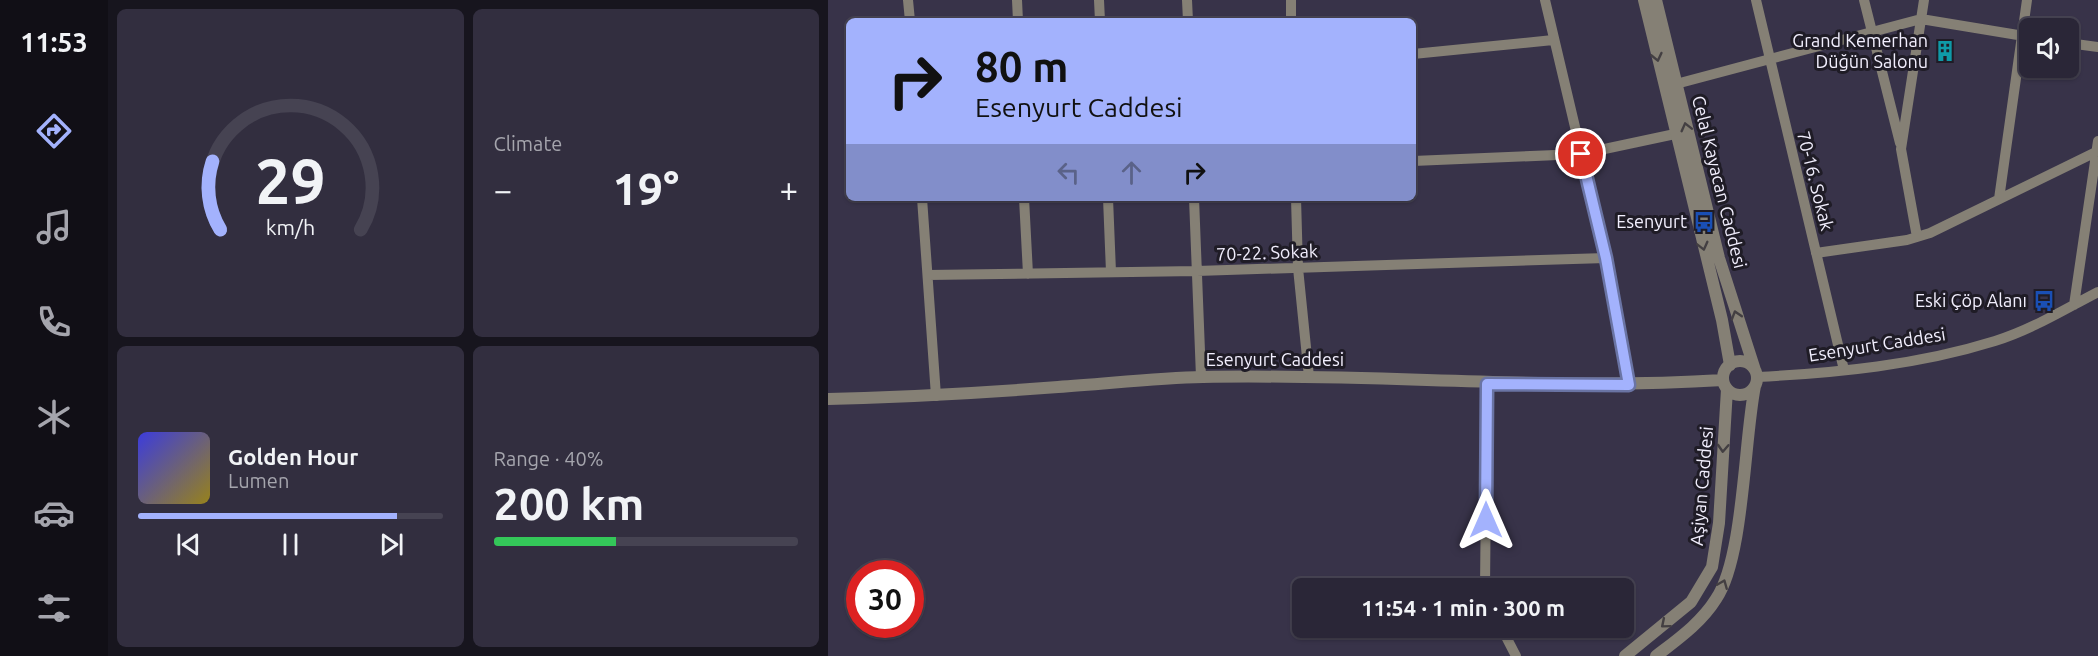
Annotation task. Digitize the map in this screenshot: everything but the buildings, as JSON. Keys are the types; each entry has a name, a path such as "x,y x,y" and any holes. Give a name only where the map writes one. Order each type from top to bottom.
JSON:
{"street":[{"path":"908,0 910,18"},
{"path":"1017,0 1018,18"},
{"path":"1099,0 1100,18"},
{"path":"1187,0 1188,18"},
{"path":"1291,0 1291,18"},
{"path":"1545,0 1606,258 1629,385"},
{"name":"Celal Kayacan Caddesi","path":"1644,0 1722,320 1730,365"},
{"name":"Celal Kayacan Caddesi","path":"1656,0 1719,258 1756,378"},
{"name":"70-16. Sokak","path":"1756,0 1844,370"},
{"path":"1864,0 1901,149 1917,237"},
{"path":"1901,149 1924,0"},
{"path":"2027,0 2027,18"},
{"path":"1676,84 1921,19 2019,36"},
{"path":"1416,54 1553,40"},
{"path":"2079,44 2098,47"},
{"path":"1999,199 2019,78"},
{"path":"1416,161 1581,154 1675,134"},
{"path":"1816,254 1917,237 1999,199 2097,147"},
{"path":"2074,305 2097,147"},
{"path":"922,201 936,396"},
{"path":"1024,201 1028,274"},
{"path":"1108,201 1111,272"},
{"path":"1194,201 1201,377"},
{"path":"1296,201 1298,268 1309,377"},
{"name":"70-22. Sokak","path":"928,275 1197,271 1606,258"},
{"name":"Esenyurt Caddesi","path":"1756,378 1926,360 1998,340 2098,292"},
{"path":"1737,361 1746,362 1756,378 1742,395 1725,385 1724,371 1737,361"},
{"name":"Esenyurt Caddesi","path":"828,399 936,396 1201,377 1309,377 1487,384 1725,385"},
{"name":"Aşiyan Caddesi","path":"1656,656 1698,621 1717,598 1726,579 1732,553 1748,422 1756,378"},
{"path":"1485,578 1487,384"},
{"name":"Aşiyan Caddesi","path":"1625,656 1691,602 1712,567 1719,523 1725,385"},
{"path":"1507,638 1516,656"}],"place":[{"name":"Grand Kemerhan Düğün Salonu","path":"1945,51"},
{"name":"Esenyurt","path":"1704,222"},
{"name":"Eski Çöp Alanı","path":"2044,301"}],"route":[{"path":"1486,520 1487,384 1629,385 1606,258 1581,154"}]}
